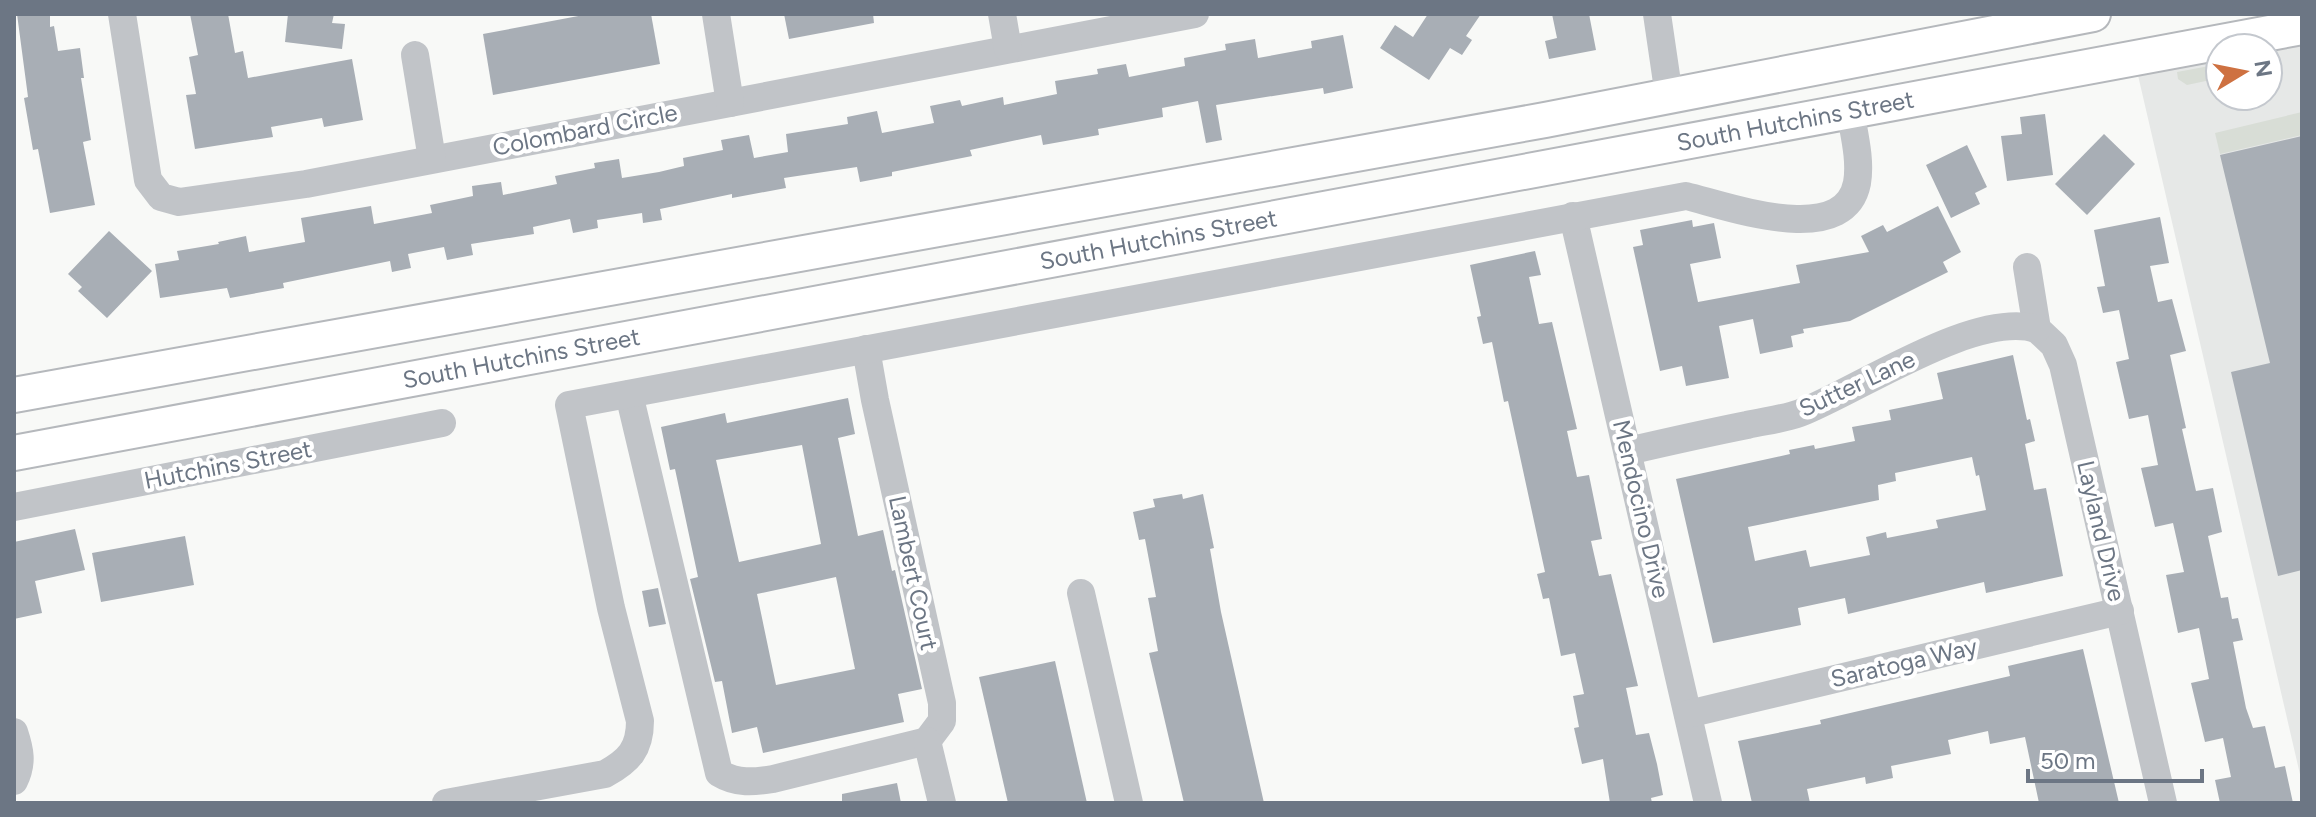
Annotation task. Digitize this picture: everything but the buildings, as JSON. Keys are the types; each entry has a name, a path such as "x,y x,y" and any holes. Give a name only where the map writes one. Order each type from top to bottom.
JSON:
{"main road":[{"name":"South Hutchins Street","path":"14,395 1669,96 2093,14"},
{"name":"South Hutchins Street","path":"14,453 2297,25"}],"street":[{"name":"Colombard Circle","path":"122,14 148,180 161,197 179,202 306,184 1195,14"},
{"path":"716,14 730,103"},
{"path":"1002,14 1008,49"},
{"path":"1657,14 1669,96"},
{"path":"415,55 432,159"},
{"path":"446,803 605,774 624,764 640,739 640,721 611,608 569,405 1686,196 1795,220 1821,219 1844,208 1856,186 1858,162 1850,110"},
{"name":"Mendocino Drive","path":"1573,216 1708,803"},
{"name":"Layland Drive","path":"2027,267 2037,329 2054,345 2063,365 2163,803"},
{"name":"Sutter Lane","path":"1628,451 1799,413 1892,366 1975,333 2006,325 2037,329"},
{"name":"Lambert Court","path":"866,349 942,703 942,721 927,741"},
{"path":"629,394 719,773 731,781 773,779 927,741 942,803"},
{"name":"Hutchins Street","path":"14,507 442,423"},
{"path":"1081,593 1129,803"},
{"name":"Saratoga Way","path":"1688,714 2120,611"},
{"path":"14,732 20,752 19,771 14,781"}],"shaded area":[{"path":"2302,40 2302,783 2137,71 2204,58 2204,112 2284,112 2284,44"},
{"path":"2204,67 2204,81 2187,85 2178,79 2177,72"},
{"path":"2302,112 2302,135 2220,154 2215,133"}]}
